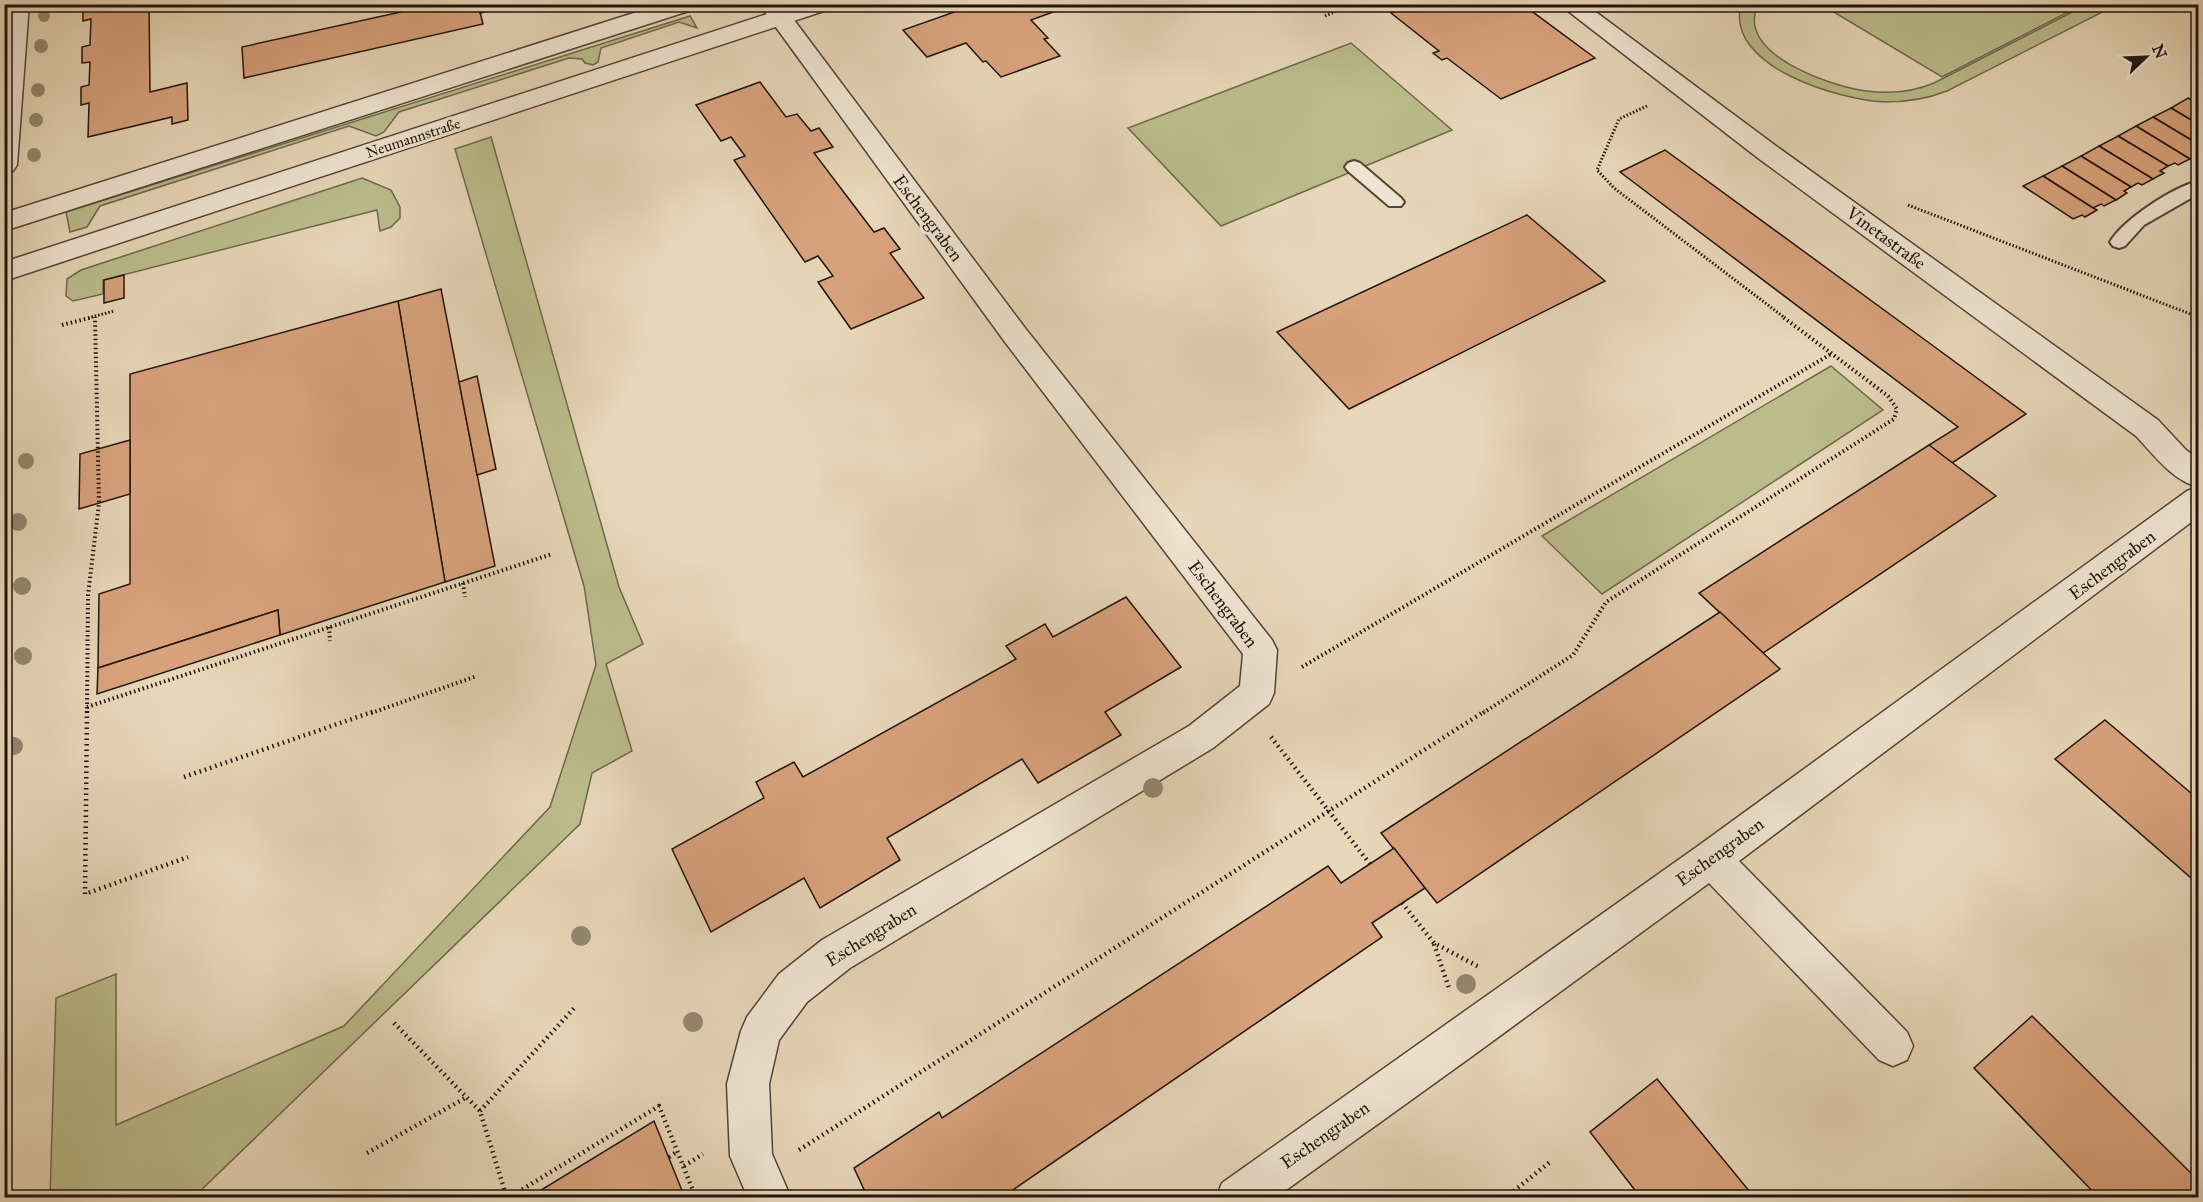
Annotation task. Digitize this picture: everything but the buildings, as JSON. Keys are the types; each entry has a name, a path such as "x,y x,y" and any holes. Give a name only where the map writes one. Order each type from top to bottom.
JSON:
{"street":[{"path":"4,165 9,47 18,4"},
{"path":"4,222 687,4"},
{"name":"Neumannstraße","path":"4,272 774,12 822,4"},
{"name":"Vinetastraße","path":"1569,4 2147,428 2175,458 2199,475"},
{"name":"Eschengraben","path":"765,1186 751,1156 748,1084 761,1031 793,988 836,954 1201,737 1250,698 1260,650 1015,335 774,12"},
{"name":"Eschengraben","path":"1237,1197 1711,859 2199,500"},
{"path":"1711,859 1893,1047"}],"lane":[{"path":"1354,167 1395,202"},
{"path":"2119,242 2139,221 2199,187"}],"path":[{"path":"1325,16 1353,4"},
{"path":"765,1186 1330,811 1573,655 1606,602 1894,419 1896,409 1888,396 1614,188 1597,170 1619,119 1684,89"},
{"path":"1900,202 2199,317"},
{"path":"62,326 114,310"},
{"path":"95,316 99,503 88,595 85,894 188,857"},
{"path":"1370,864 1250,698 1832,354"},
{"path":"87,707 552,554"},
{"path":"463,583 465,597"},
{"path":"329,627 330,641"},
{"path":"184,777 477,676"},
{"path":"1402,903 1434,943 1526,992"},
{"path":"480,1111 576,1006"},
{"path":"394,1023 480,1111 507,1197 659,1106 696,1197"},
{"path":"367,1153 467,1097"},
{"path":"669,1157 678,1151"},
{"path":"1505,1197 1550,1162"}],"green space":[{"path":"1741,5 1758,5 1754,23 1760,39 1773,53 1791,65 1832,83 1866,91 1883,92 1909,90 1934,83 2086,5 2116,5 1947,91 1917,100 1885,102 1841,95 1815,87 1790,76 1768,62 1750,46 1741,27"},
{"path":"1822,5 2082,5 1942,77"},
{"path":"690,16 697,28 679,22 601,48 598,62 593,65 585,63 582,59 569,58 399,112 384,132 376,136 349,126 100,206 87,227 70,232 66,212"},
{"path":"1351,43 1452,130 1221,226 1128,128"},
{"path":"491,137 619,587 643,644 606,664 632,751 592,773 580,824 194,1197 50,1197 56,998 116,974 116,1125 344,1026 550,807 596,665 584,586 455,149"},
{"path":"362,178 391,190 400,207 400,218 391,227 380,231 377,210 103,280 103,294 73,301 66,296 67,279 81,270"},
{"path":"1831,366 1883,410 1602,594 1542,536"}]}
